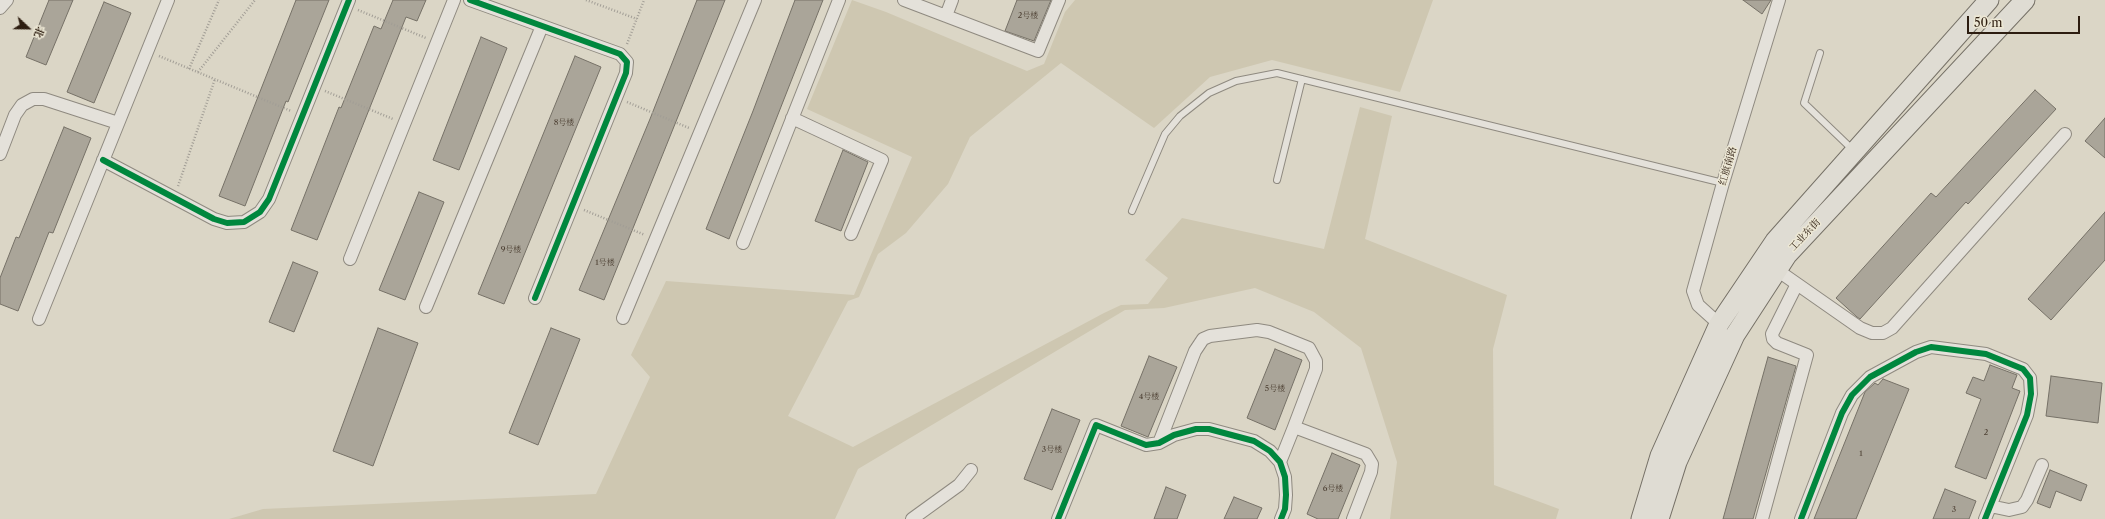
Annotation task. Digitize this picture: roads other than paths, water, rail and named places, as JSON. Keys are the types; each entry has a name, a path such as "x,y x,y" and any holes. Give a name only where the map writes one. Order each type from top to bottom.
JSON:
{"main road":[{"name":"工业东街","path":"1641,519 1660,456 1719,324 1775,241 1989,0"},
{"name":"工业东街","path":"1659,519 1677,462 1735,335 1787,255 2025,0"}],"street":[{"path":"0,8 7,0"},
{"path":"39,319 168,0"},
{"path":"350,259 454,0"},
{"path":"470,0 620,54 627,62 626,73 535,298"},
{"path":"623,318 756,0"},
{"path":"743,243 839,0"},
{"path":"904,0 1038,51 1059,0"},
{"path":"946,16 952,0"},
{"name":"红旗南路","path":"1719,324 1698,305 1693,291 1723,183 1779,0"},
{"path":"103,160 214,219 227,223 244,222 260,212 269,199 348,3"},
{"path":"426,307 542,26"},
{"path":"0,154 15,115 22,105 33,99 44,99 118,123"},
{"path":"792,118 882,160 851,234"},
{"path":"1777,270 1860,328 1872,333 1884,333 1892,328 2065,134"},
{"path":"1762,519 1807,355 1777,343 1773,339 1772,334 1797,284"},
{"path":"1159,443 1195,351 1203,339 1210,336 1257,330 1269,332 1309,348 1316,361 1316,369 1280,462"},
{"path":"1801,519 1842,413 1852,396 1870,376 1916,352 1931,347 1986,354 2023,369 2030,378 2031,394 2027,414 1985,519"},
{"path":"1060,518 1096,425 1146,445 1159,443 1174,435 1196,429 1209,429 1254,441 1270,451 1280,462 1285,477 1286,495 1285,509 1281,519"},
{"path":"1294,427 1366,454 1372,464 1371,472 1353,519"},
{"path":"1990,506 2009,510 2022,507 2027,500 2042,465"},
{"path":"912,519 959,485 971,470"}],"lane":[{"path":"1820,53 1804,103 1854,151"},
{"path":"1132,211 1165,134 1180,116 1209,93 1236,80 1277,73 1723,183"},
{"path":"1277,180 1302,80"}]}
